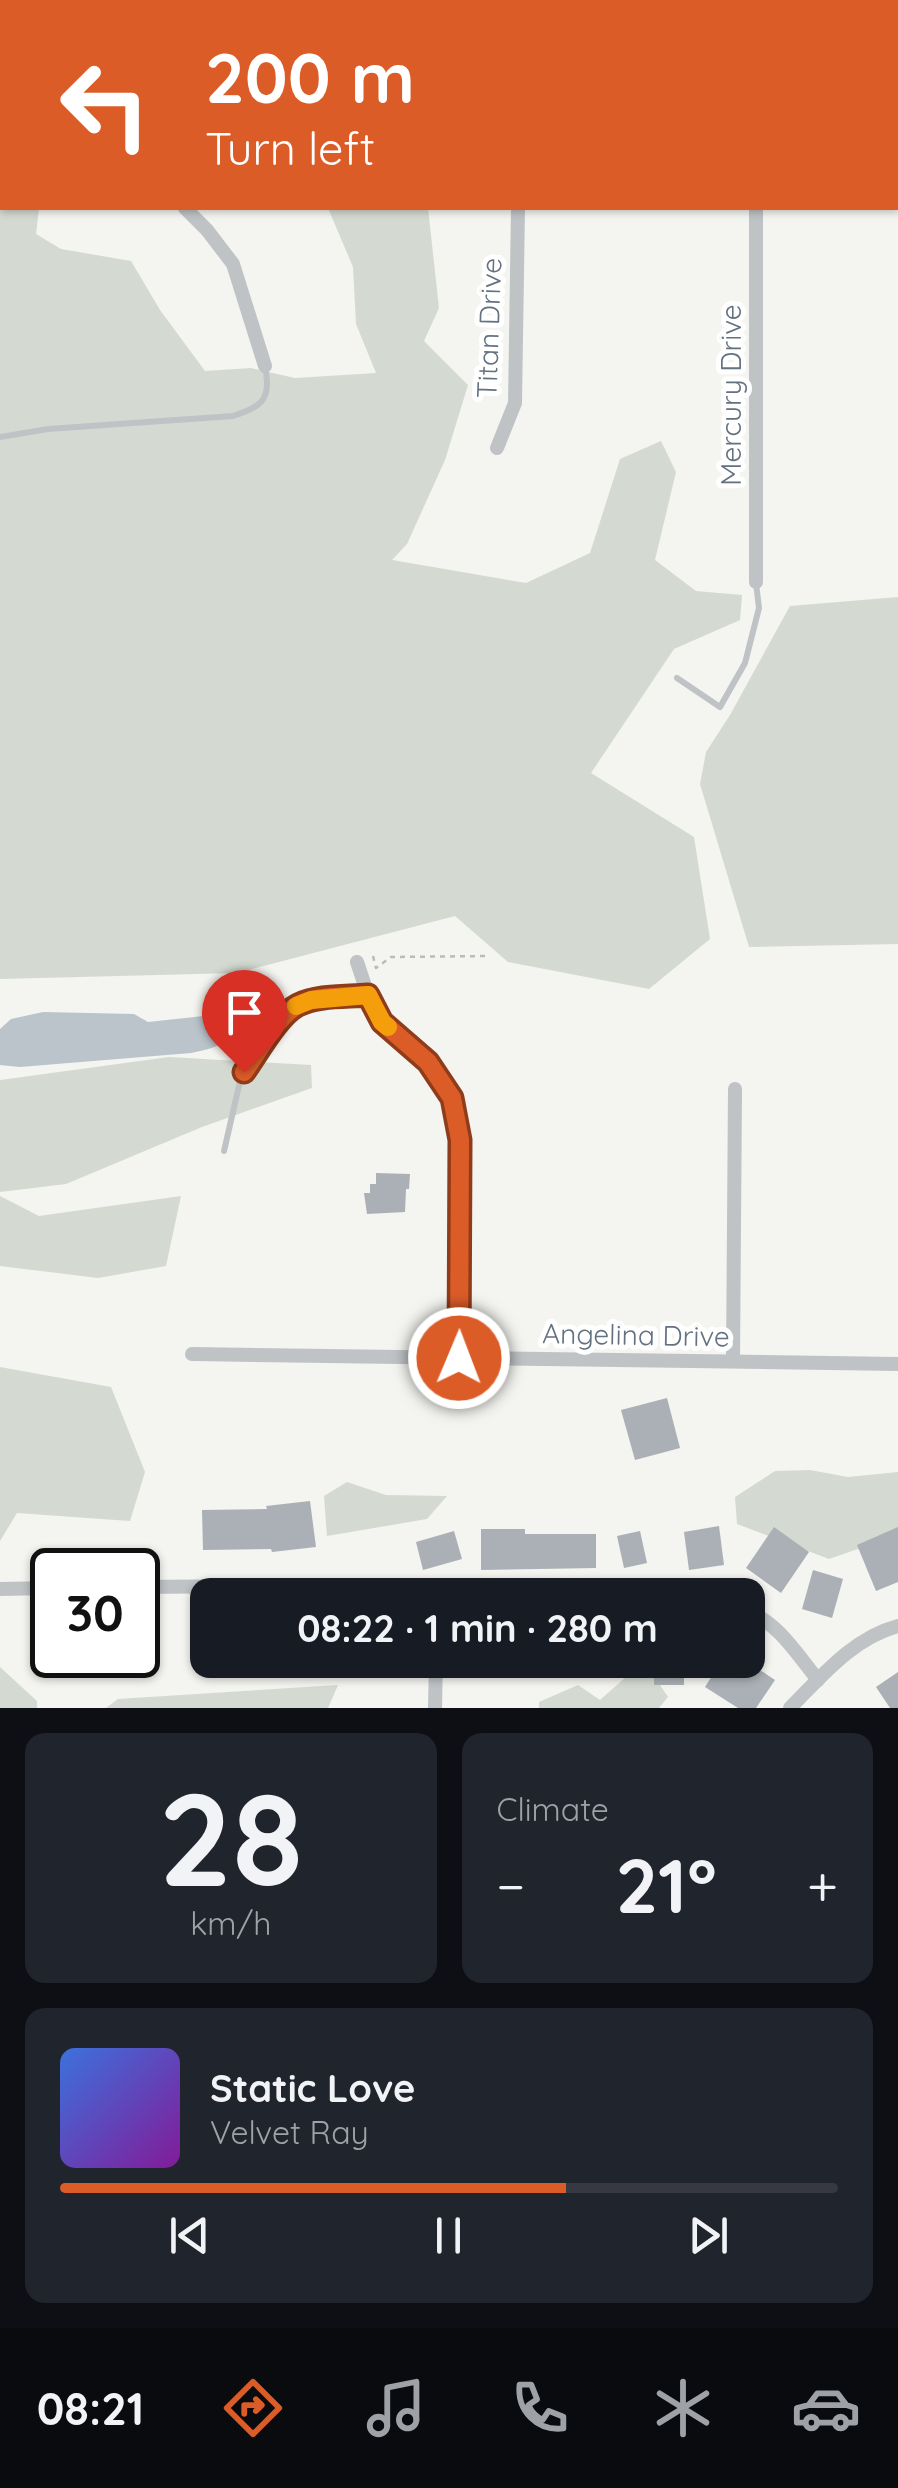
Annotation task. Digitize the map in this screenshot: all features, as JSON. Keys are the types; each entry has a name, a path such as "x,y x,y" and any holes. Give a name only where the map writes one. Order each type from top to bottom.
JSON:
{"street":[{"path":"187,210 233,264 264,366"},
{"name":"Titan Drive","path":"497,448 515,402 518,210"},
{"name":"Mercury Drive","path":"756,210 756,582"},
{"path":"357,962 382,1022 428,1062 452,1098 460,1140 459,1358"},
{"path":"732,1361 735,1089"},
{"name":"Angelina Drive","path":"192,1354 898,1364"},
{"path":"160,1588 190,1587"},
{"path":"0,1588 30,1588"},
{"path":"765,1622 782,1636 818,1680"},
{"path":"790,1708 854,1646 880,1630 898,1626"},
{"path":"435,1708 436,1678"}],"lane":[{"path":"0,437 48,429 233,416 256,408 266,396 268,380 264,366"},
{"path":"677,678 720,707 745,663 759,608 756,582"},
{"path":"224,1151 241,1077 287,1012 311,1000 368,995"}],"path":[{"path":"373,956 376,968 390,958 488,956"}],"shaded area":[{"path":"0,210 39,210 36,234 61,249 131,261 160,310 205,371 251,368 295,378 376,373 356,324 353,267 329,210 428,210 439,308 424,341 468,385 445,460 407,544 392,560 526,583 590,553 620,459 661,441 676,472 655,560 696,591 742,595 740,620 674,649 591,773 694,837 710,939 649,989 508,962 455,916 237,973 0,979"},
{"path":"898,597 898,944 749,947 700,784 706,752 790,606"},
{"path":"43,1012 134,1014 148,1022 222,1014 234,1028 221,1043 191,1053 20,1067 0,1065 0,1029 11,1019"},
{"path":"169,1057 311,1065 312,1088 202,1127 66,1184 0,1192 0,1080"},
{"path":"0,1196 39,1216 181,1196 166,1266 98,1278 0,1266"},
{"path":"0,1367 111,1387 145,1472 130,1521 17,1513 0,1541"},
{"path":"810,1470 848,1477 898,1472 898,1535 829,1559 737,1524 735,1497 775,1471"},
{"path":"347,1482 386,1495 447,1496 427,1519 327,1536 324,1496"},
{"path":"0,1667 37,1701 37,1708 0,1708"},
{"path":"625,1678 655,1678 668,1697 659,1708 539,1708 539,1702 578,1685 600,1700"},
{"path":"338,1685 328,1708 106,1708 118,1699"}],"building":[{"path":"376,1173 410,1174 405,1212 367,1214 364,1193 370,1193 370,1184 376,1184"},
{"path":"667,1398 680,1448 635,1460 621,1410"},
{"path":"310,1501 316,1547 272,1552 203,1550 202,1510 267,1509 266,1506"},
{"path":"719,1526 724,1565 689,1570 684,1532"},
{"path":"774,1527 809,1552 781,1593 746,1568"},
{"path":"898,1527 898,1582 876,1591 857,1545"},
{"path":"481,1529 525,1529 525,1534 596,1534 596,1568 481,1570"},
{"path":"454,1531 462,1559 423,1570 416,1542"},
{"path":"640,1531 647,1563 624,1568 617,1536"},
{"path":"813,1570 843,1579 832,1618 802,1609"},
{"path":"898,1672 898,1708 890,1708 876,1687"},
{"path":"765,1673 775,1680 756,1708 738,1708 705,1687 711,1678 765,1678"},
{"path":"654,1678 684,1678 684,1685 654,1685"}],"slow traffic":[{"path":"296,1006 311,1000 368,995 388,1027"}],"route":[{"path":"244,1072 287,1012 298,1005 311,1000 368,995 382,1022 428,1062 452,1098 460,1140 459,1358"}]}
